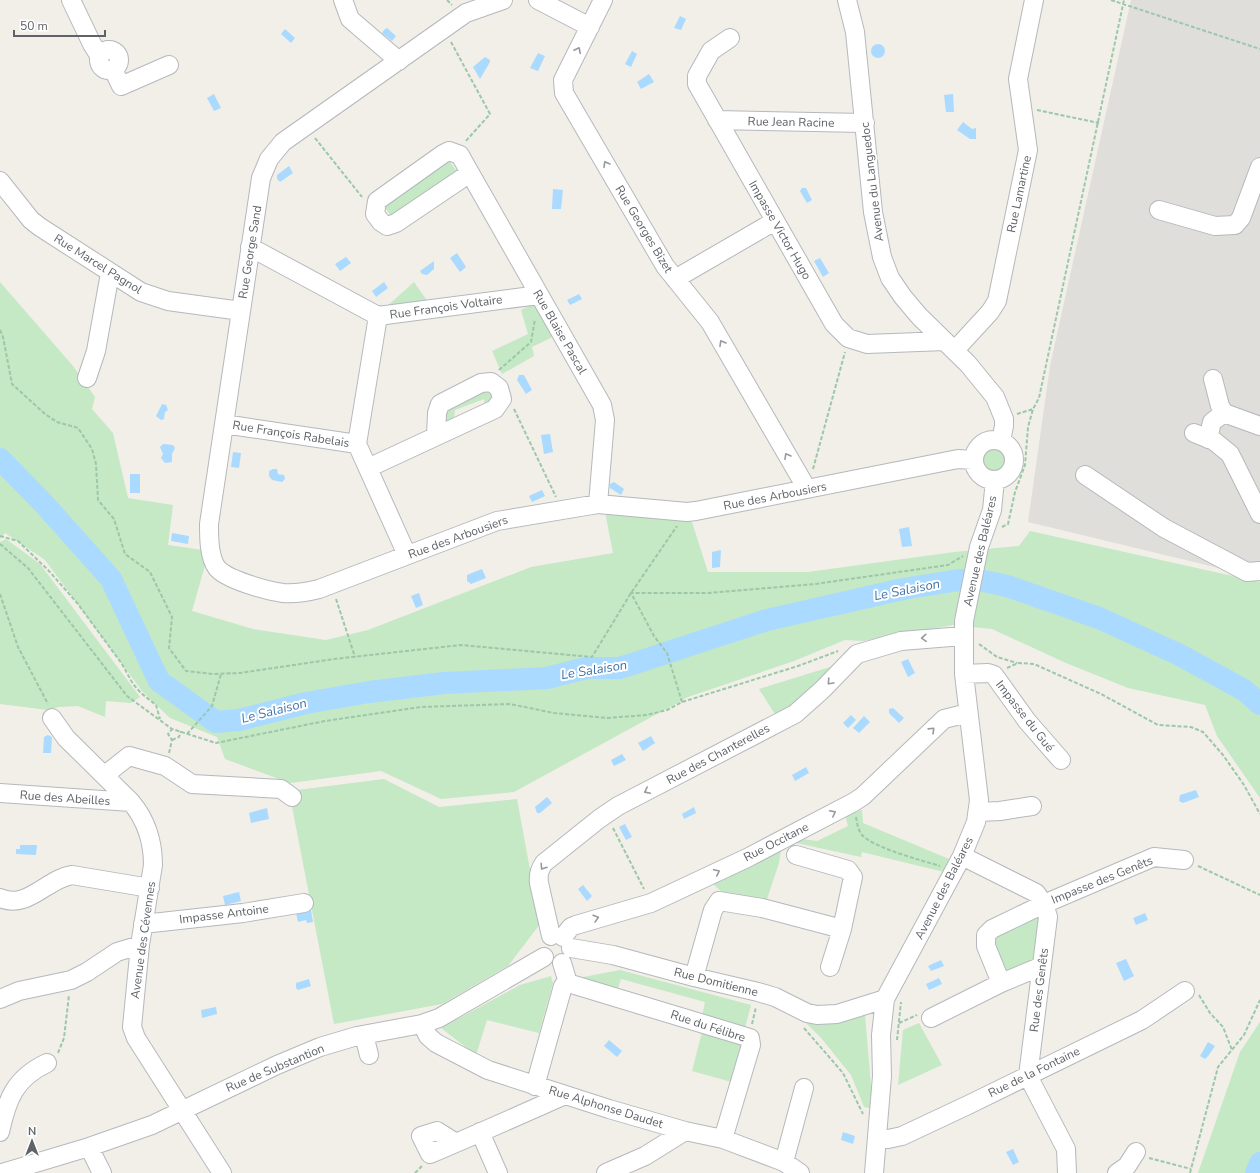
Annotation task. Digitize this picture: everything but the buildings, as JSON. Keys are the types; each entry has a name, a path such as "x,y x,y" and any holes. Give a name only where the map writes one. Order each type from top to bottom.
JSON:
{"street":[{"path":"71,0 92,44 100,57 107,50 116,53 119,62 113,69 121,86 169,66"},
{"path":"343,0 350,19 399,61"},
{"name":"Rue George Sand","path":"214,563 210,546 209,524 250,247 264,168 275,150 283,142 444,29 470,11 504,0"},
{"path":"538,0 590,26"},
{"name":"Rue Georges Bizet","path":"603,0 563,80 564,93 665,266 710,322 807,489"},
{"name":"Avenue du Languedoc","path":"847,0 856,32 873,212 882,257 890,278 903,297 981,378 995,397 1004,418 1001,441"},
{"name":"Rue Lamartine","path":"950,345 990,312 997,301 1028,150 1018,79 1034,0"},
{"name":"Impasse Victor Hugo","path":"730,38 711,51 696,80 700,90 834,324 848,338 867,344 950,345"},
{"name":"Rue Jean Racine","path":"717,120 865,123"},
{"path":"455,152 449,151 443,154 377,201 375,214 381,222 387,226 396,223 470,172"},
{"name":"Rue Blaise Pascal","path":"455,152 460,154 602,405 605,420 598,504"},
{"path":"1159,210 1215,226 1234,225 1241,218 1260,167"},
{"name":"Rue Marcel Pagnol","path":"0,181 32,220 40,227 141,292 154,298 241,311"},
{"path":"675,279 775,221"},
{"name":"Rue François Voltaire","path":"250,247 378,316 539,295"},
{"path":"87,378 96,351 110,273"},
{"path":"378,316 357,444 407,555"},
{"path":"1213,379 1220,406 1224,413 1260,426"},
{"path":"368,468 495,409 500,405 502,394 499,388 491,382 481,383 440,404 437,414 436,436"},
{"path":"1224,413 1212,422 1201,436 1230,454 1260,514"},
{"name":"Rue François Rabelais","path":"224,424 357,444"},
{"path":"992,440 1001,441 1010,448 1014,461 1009,473 995,480 983,477 978,473 973,460 974,453 981,444 992,440"},
{"name":"Rue des Arbousiers","path":"214,563 224,575 232,578 283,593 307,592 331,585 497,521 598,504 687,512 958,459 973,460"},
{"path":"1084,475 1164,528 1247,572 1260,571"},
{"name":"Avenue des Baléares","path":"874,1173 882,1076 881,1035 884,1006 959,863 972,834 978,812 978,788 964,674 969,639 965,612 979,547 992,510 995,480"},
{"name":"Rue des Chanterelles","path":"562,946 538,877 541,868 559,850 618,806 795,714 822,690 857,654 901,641 969,639"},
{"name":"Impasse du Gué","path":"964,674 988,673 994,675 1027,721 1061,760"},
{"name":"Rue Occitane","path":"562,946 571,927 651,903 747,858 854,802 863,796 944,719 968,713"},
{"name":"Avenue des Cévennes","path":"52,718 66,738 105,775 140,813 150,839 153,852 150,888 140,945 132,1027 136,1038 222,1173"},
{"path":"105,775 129,756 165,766 192,784 281,789 292,797"},
{"name":"Rue des Abeilles","path":"0,793 131,802"},
{"path":"978,812 1000,811 1032,806"},
{"path":"796,855 848,870 852,873 853,881 842,930 830,967"},
{"name":"Impasse des Genêts","path":"1044,904 1154,857 1184,860"},
{"path":"959,863 1036,893 1044,904 992,929 986,935 986,946 1001,983"},
{"path":"0,898 11,901 24,900 62,878 72,875 150,888"},
{"path":"694,977 713,910 719,901 762,908 842,930"},
{"name":"Impasse Antoine","path":"143,924 304,903"},
{"name":"Rue des Genêts","path":"1028,1076 1048,916 1044,904"},
{"path":"0,999 19,991 71,980 88,972 117,952 140,945"},
{"path":"535,1086 563,986 568,983 562,946"},
{"name":"Rue Domitienne","path":"544,957 552,963 562,946 613,955 694,977 758,992 802,1011 817,1015 837,1014 857,1008 884,1006"},
{"name":"Rue de Substantion","path":"2,1173 89,1147 152,1125 277,1065 320,1047 364,1035 422,1024 439,1018 544,957"},
{"path":"931,1018 1001,983 1042,966"},
{"name":"Rue du Félibre","path":"568,983 750,1038 752,1045 723,1139"},
{"name":"Rue de la Fontaine","path":"877,1138 888,1139 902,1136 1142,1020 1185,992"},
{"name":"Rue Alphonse Daudet","path":"422,1024 428,1036 436,1043 488,1070 535,1086 685,1131 723,1139 784,1162 800,1173"},
{"path":"364,1035 369,1055"},
{"path":"0,1132 6,1108 17,1086 25,1076 47,1063"},
{"path":"1028,1076 1066,1149 1067,1173"},
{"path":"784,1162 804,1088"},
{"path":"456,1143 565,1095"},
{"path":"606,1173 646,1156 685,1131"},
{"path":"480,1132 498,1173"},
{"path":"89,1147 102,1173"},
{"path":"1117,1173 1127,1166 1136,1152"}],"path":[{"path":"1111,0 1260,49"},
{"path":"1001,528 1008,524 1015,492 1025,465 1028,427 1033,409 1039,398 1099,123 1124,0"},
{"path":"444,29 490,114 455,152"},
{"path":"1022,107 1099,123"},
{"path":"306,126 375,214"},
{"path":"491,382 499,370 531,342 535,318"},
{"path":"807,489 848,338"},
{"path":"500,405 512,406 562,509"},
{"path":"0,536 18,541 48,570 78,604 115,654 133,684 141,693 156,705 160,720"},
{"path":"0,544 28,568 127,696 172,728 216,743 325,721 420,707 510,704 554,713 607,718 647,715 667,710 682,702 798,666 848,647 857,654"},
{"path":"682,702 667,653 654,636 631,593 709,593 815,584 948,565 979,547"},
{"path":"331,585 344,619 354,657"},
{"path":"0,594 18,647 47,699 52,718"},
{"path":"969,639 997,657 1018,663 1034,664 1101,694 1158,726 1191,727 1203,732 1223,755 1244,785 1260,814"},
{"path":"994,675 1018,663"},
{"path":"187,734 212,706 221,674"},
{"path":"165,766 172,740 168,734 172,728"},
{"path":"172,740 179,737 181,731"},
{"path":"854,802 857,825 861,834 870,840 922,861 959,863"},
{"path":"606,815 651,903"},
{"path":"1184,860 1260,895"},
{"path":"47,1063 57,1056 64,1038 71,980"},
{"path":"750,1038 758,992"},
{"path":"1185,992 1199,994 1210,1014 1223,1027 1232,1050"},
{"path":"1190,1173 1218,1067 1244,1036 1260,1000"},
{"path":"899,1023 921,1014 931,1018"},
{"path":"801,1025 842,1073 863,1114 879,1114"},
{"path":"1136,1152 1153,1160 1190,1169"}],"shaded area":[{"path":"1131,0 1260,0 1260,578 1028,522 1050,366"}],"green space":[{"path":"448,159 458,173 393,219 384,206"},
{"path":"0,282 73,366 95,397 92,409 113,433 128,498 173,505 168,545 203,550 206,562 192,611 253,629 326,640 368,630 531,567 613,553 605,512 691,519 708,572 808,572 954,552 1019,546 1030,531 1260,582 1260,798 1217,736 1205,705 1128,688 1066,663 992,629 953,625 863,641 845,640 794,661 688,697 514,792 441,799 381,771 290,783 225,759 217,737 170,718 142,691 45,560 5,533 0,539"},
{"path":"414,282 428,302 384,309"},
{"path":"536,303 555,336 532,347 534,356 502,374 492,351 528,334 521,310"},
{"path":"486,388 496,394 485,408 484,399 455,410 454,419 443,424 444,411"},
{"path":"995,447 1004,450 1007,459 1004,468 995,471 986,468 983,459 986,450"},
{"path":"6,539 40,564 140,697 131,703 106,701 105,717 78,706 59,707 48,710 0,704 0,542"},
{"path":"843,663 791,708 776,716 759,689"},
{"path":"384,779 439,807 517,799 540,924 508,966 442,1004 334,1024 289,791"},
{"path":"862,810 863,823 949,859 944,872 862,852 861,857 796,843 802,839 817,841 848,826 845,815"},
{"path":"781,850 779,863 766,902 726,896 712,883"},
{"path":"1040,916 1034,960 1006,975 990,937"},
{"path":"620,970 751,1005 745,1028 702,1016 705,1002 621,979 617,991 578,978"},
{"path":"551,976 553,983 539,1033 487,1020 476,1055 441,1028 520,985"},
{"path":"865,1015 873,1109 864,1107 851,1075 822,1039 801,1018 825,1024"},
{"path":"1260,1022 1260,1173 1198,1173 1240,1052"},
{"path":"919,1023 942,1065 898,1085 903,1030"},
{"path":"702,1032 745,1044 735,1083 692,1071"}],"water":[{"path":"680,16 686,19 681,30 674,28"},
{"path":"387,28 396,36 392,41 382,33"},
{"path":"285,29 295,38 291,43 281,34"},
{"path":"878,44 883,46 885,51 883,56 878,58 873,56 871,51 873,46"},
{"path":"632,51 637,54 631,67 625,64"},
{"path":"538,53 545,56 538,71 530,68"},
{"path":"485,57 490,60 490,62 480,79 473,67"},
{"path":"649,74 654,82 641,89 637,82"},
{"path":"214,94 221,108 214,111 207,98"},
{"path":"953,94 954,112 946,112 944,95"},
{"path":"963,122 972,129 976,128 976,139 970,139 957,130"},
{"path":"289,166 293,173 280,182 277,179 277,175"},
{"path":"802,188 806,188 812,200 807,203 800,191"},
{"path":"553,189 563,190 561,209 552,209"},
{"path":"457,253 466,267 460,272 450,258"},
{"path":"346,257 351,263 340,271 335,264"},
{"path":"820,258 829,273 823,277 814,261"},
{"path":"434,261 434,269 427,275 422,274 420,271"},
{"path":"384,282 388,288 376,297 372,291"},
{"path":"579,294 582,299 570,305 567,300"},
{"path":"519,375 524,375 532,390 526,394 517,380"},
{"path":"162,404 166,405 168,410 165,412 164,419 161,420 156,416"},
{"path":"550,434 553,452 544,454 541,435"},
{"path":"163,444 173,445 175,448 172,454 172,462 165,463 161,458 163,454 160,447"},
{"path":"233,452 241,453 239,468 231,467"},
{"path":"277,469 278,474 284,475 285,479 282,482 272,480 269,476 269,471"},
{"path":"130,474 140,474 140,493 130,493"},
{"path":"614,482 624,489 621,495 610,488 610,484"},
{"path":"542,490 545,496 532,502 529,496"},
{"path":"909,527 912,546 902,547 899,529"},
{"path":"172,533 189,536 188,544 171,541"},
{"path":"721,550 720,567 712,568 712,552"},
{"path":"482,569 486,578 471,584 467,581 467,575"},
{"path":"419,593 423,605 416,608 411,596"},
{"path":"908,659 915,673 908,677 901,662"},
{"path":"893,708 904,718 899,723 889,713 889,709"},
{"path":"851,715 856,720 848,728 843,723"},
{"path":"864,716 870,722 859,733 853,728"},
{"path":"48,735 52,737 51,753 43,753 44,737"},
{"path":"651,736 655,743 643,751 638,743"},
{"path":"622,754 626,760 614,766 611,760"},
{"path":"806,767 809,773 795,781 792,775"},
{"path":"1196,790 1199,797 1183,803 1179,801 1180,795"},
{"path":"547,797 552,803 540,813 537,813 535,807"},
{"path":"694,807 696,813 684,819 682,814"},
{"path":"267,808 269,819 251,823 249,813"},
{"path":"625,824 632,837 626,840 619,827"},
{"path":"20,845 37,845 36,855 16,854 16,849 20,849"},
{"path":"583,885 592,896 587,901 578,889"},
{"path":"239,892 241,901 225,905 223,896"},
{"path":"311,910 313,922 307,923 306,920 298,922 296,913"},
{"path":"1145,913 1148,920 1136,925 1133,918"},
{"path":"1126,959 1134,976 1124,981 1116,963"},
{"path":"941,960 944,966 931,971 928,966"},
{"path":"939,978 942,984 929,990 926,984"},
{"path":"309,979 311,986 298,990 296,988 296,983"},
{"path":"216,1007 217,1014 202,1018 201,1010"},
{"path":"609,1040 622,1051 617,1057 604,1046"},
{"path":"1208,1042 1215,1046 1205,1059 1200,1056"},
{"path":"843,1132 855,1136 853,1144 841,1140"},
{"path":"1013,1149 1019,1162 1013,1165 1006,1152"}],"waterway":[{"name":"Le Salaison","path":"0,459 45,505 111,579 159,681 216,722 239,720 306,703 369,692 444,683 547,678 586,668 620,668 767,620 903,589 959,580 984,581 1007,586 1099,618 1180,655 1244,690 1260,704"},
{"name":"Le Salaison","path":"1256,1173 1260,1163"}]}
